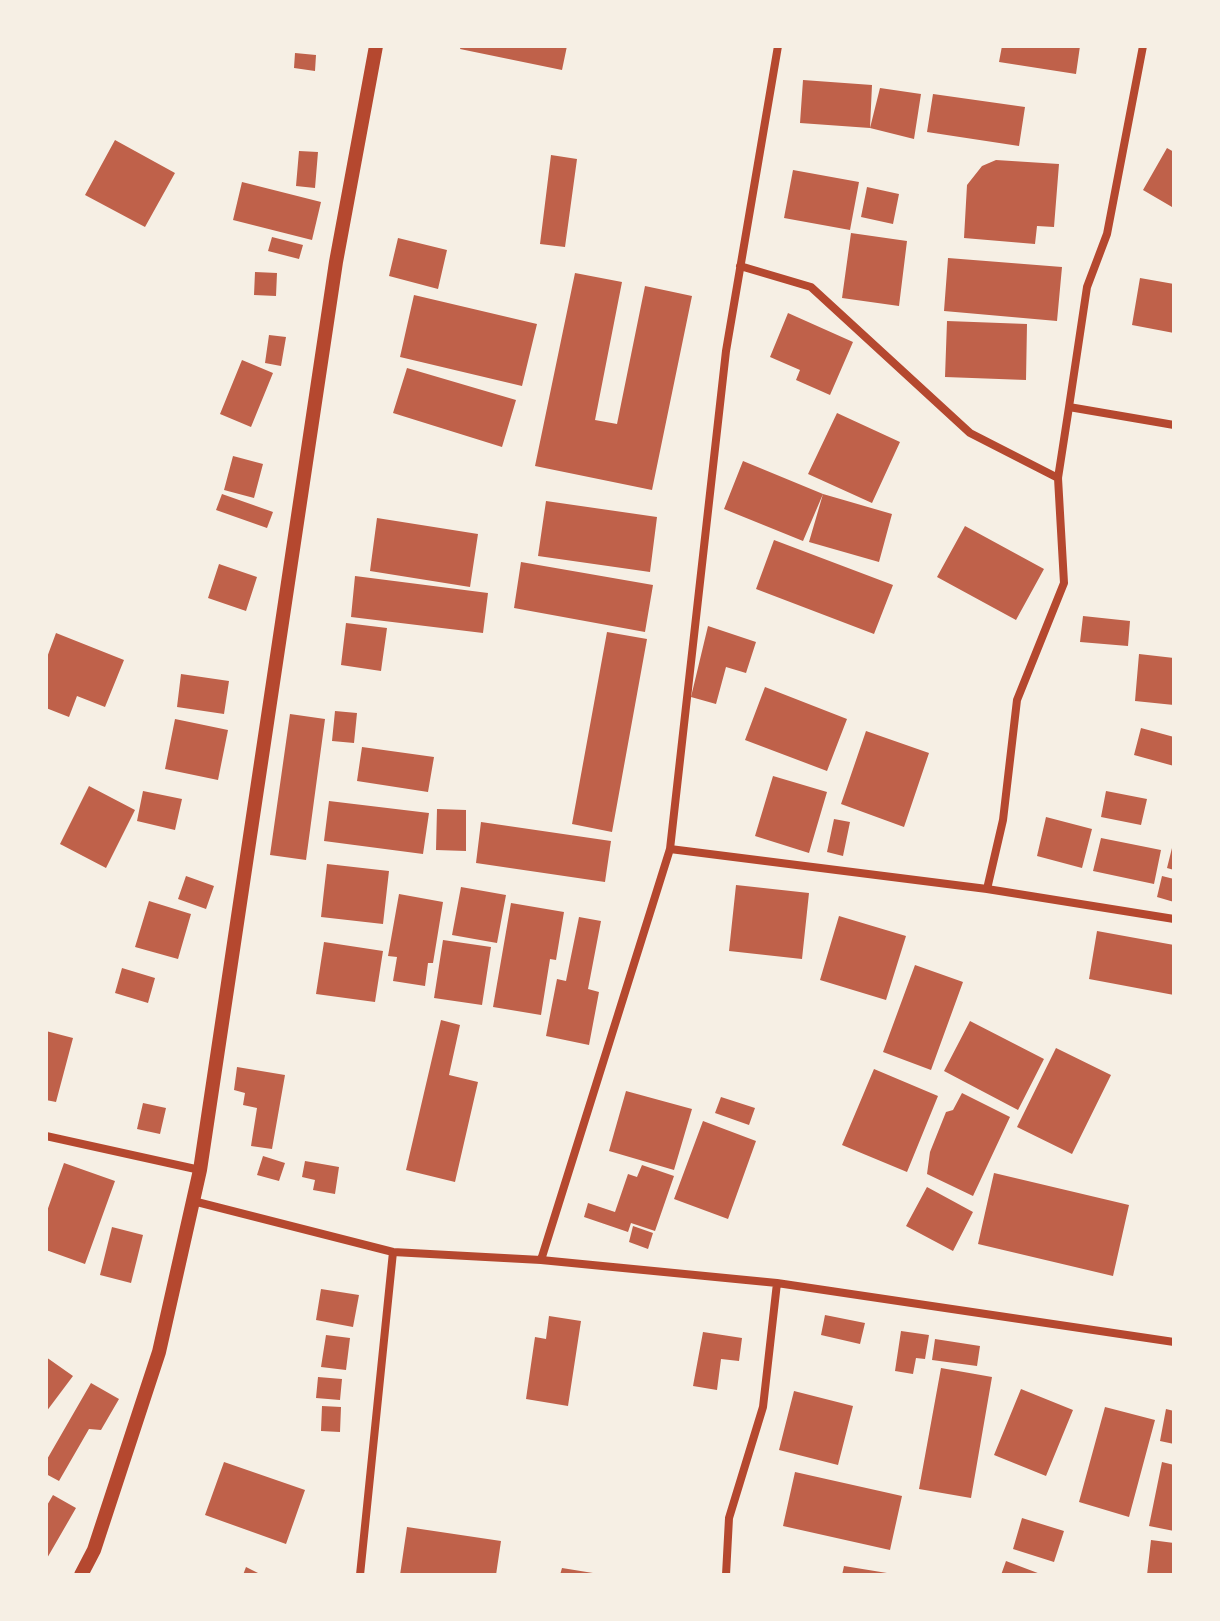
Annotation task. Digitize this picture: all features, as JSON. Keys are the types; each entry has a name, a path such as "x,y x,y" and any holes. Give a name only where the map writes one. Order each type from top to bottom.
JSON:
{"street":[{"path":"81,1575 94,1550 159,1352 200,1170 336,262 376,46"},
{"path":"541,1260 670,849 726,351 778,46"},
{"path":"987,889 1003,820 1017,700 1064,583 1058,478 1087,287 1107,234 1143,46"},
{"path":"740,266 811,287 970,433 1058,478"},
{"path":"1069,407 1174,425"},
{"path":"670,849 987,889 1174,919"},
{"path":"46,1136 200,1170"},
{"path":"193,1201 393,1252 541,1260 777,1283 1174,1342"},
{"path":"360,1575 393,1252"},
{"path":"726,1575 729,1518 763,1407 777,1283"}],"building":[{"path":"461,46 567,46 562,70 460,49"},
{"path":"1002,46 1080,46 1076,74 999,62"},
{"path":"295,53 316,55 315,71 294,68"},
{"path":"803,80 872,85 870,128 800,123"},
{"path":"880,88 921,94 914,139 870,128"},
{"path":"933,94 1025,107 1019,146 927,132"},
{"path":"115,140 175,173 145,227 85,195"},
{"path":"1167,148 1174,152 1172,207 1143,190"},
{"path":"299,151 318,152 315,188 296,186"},
{"path":"551,155 577,159 565,247 540,244"},
{"path":"996,160 1059,164 1054,227 1037,226 1035,244 964,238 967,185 982,166"},
{"path":"793,170 859,182 850,230 784,218"},
{"path":"242,182 321,202 312,240 233,220"},
{"path":"867,187 899,194 893,224 861,217"},
{"path":"851,233 907,241 899,306 842,298"},
{"path":"272,237 303,245 299,259 268,251"},
{"path":"398,238 447,250 438,289 389,276"},
{"path":"948,258 1062,267 1057,321 944,311"},
{"path":"255,272 277,273 276,296 254,295"},
{"path":"575,273 622,282 595,420 617,424 645,286 692,296 652,490 535,466"},
{"path":"1140,278 1174,284 1174,333 1132,325"},
{"path":"414,295 537,324 522,386 400,357"},
{"path":"788,313 853,342 830,395 796,380 800,370 770,357"},
{"path":"947,321 1027,324 1026,380 945,377"},
{"path":"269,335 286,337 281,366 265,363"},
{"path":"242,360 273,373 251,427 220,414"},
{"path":"407,368 516,400 502,447 393,413"},
{"path":"837,413 900,442 872,503 808,474"},
{"path":"233,456 263,464 254,498 224,490"},
{"path":"743,461 823,494 803,541 724,509"},
{"path":"222,494 273,512 267,528 216,510"},
{"path":"823,494 892,514 879,562 809,542"},
{"path":"546,501 657,517 650,572 538,556"},
{"path":"377,518 478,534 470,587 370,571"},
{"path":"965,526 1044,569 1016,620 937,577"},
{"path":"774,540 893,585 874,634 756,589"},
{"path":"521,562 653,585 645,632 514,608"},
{"path":"219,564 257,577 246,611 208,598"},
{"path":"355,576 488,593 483,633 351,617"},
{"path":"1083,616 1130,621 1128,646 1080,642"},
{"path":"346,623 387,628 381,671 341,665"},
{"path":"708,626 756,642 746,673 726,667 716,704 691,697"},
{"path":"607,632 647,639 612,832 572,824"},
{"path":"56,633 124,660 105,707 77,696 69,717 46,708 46,660"},
{"path":"1139,654 1174,658 1174,705 1135,701"},
{"path":"181,674 229,681 224,714 177,707"},
{"path":"765,687 847,719 827,771 745,740"},
{"path":"335,711 357,713 354,743 332,741"},
{"path":"290,714 325,719 306,860 270,855"},
{"path":"175,719 228,730 218,780 165,769"},
{"path":"1141,728 1174,737 1174,766 1134,755"},
{"path":"866,731 929,753 904,827 841,804"},
{"path":"362,747 434,757 428,792 357,781"},
{"path":"773,776 827,792 809,853 755,836"},
{"path":"89,786 135,810 106,868 60,844"},
{"path":"143,791 182,799 175,830 137,821"},
{"path":"1106,791 1147,799 1141,825 1101,817"},
{"path":"329,801 429,813 423,854 324,841"},
{"path":"437,809 466,810 466,851 436,850"},
{"path":"1046,817 1092,829 1082,868 1037,856"},
{"path":"834,819 850,822 843,856 827,852"},
{"path":"481,822 611,841 605,882 476,863"},
{"path":"1101,838 1161,850 1154,884 1093,871"},
{"path":"1174,844 1174,870 1167,868"},
{"path":"327,864 389,871 383,924 321,917"},
{"path":"186,876 214,886 206,909 178,899"},
{"path":"1162,876 1174,879 1174,902 1157,897"},
{"path":"736,885 809,893 802,959 729,951"},
{"path":"461,887 506,895 497,943 452,935"},
{"path":"399,894 443,902 433,963 428,963 425,986 393,981 397,957 388,956"},
{"path":"149,901 191,914 178,959 135,947"},
{"path":"511,903 564,912 556,960 550,959 541,1015 493,1007"},
{"path":"839,916 906,936 886,1000 820,980"},
{"path":"579,917 601,921 588,989 599,992 589,1045 546,1036 557,979 566,981"},
{"path":"1097,931 1174,945 1174,995 1089,979"},
{"path":"443,940 491,947 482,1005 434,998"},
{"path":"324,942 383,951 375,1002 316,994"},
{"path":"915,965 963,982 931,1070 883,1052"},
{"path":"122,968 155,978 148,1003 115,993"},
{"path":"441,1020 460,1025 449,1075 478,1082 455,1182 406,1170"},
{"path":"970,1021 1044,1059 1018,1110 944,1071"},
{"path":"46,1031 73,1038 56,1102 46,1100"},
{"path":"1056,1048 1111,1075 1072,1154 1017,1127"},
{"path":"237,1067 285,1075 272,1149 251,1146 257,1108 243,1105 245,1093 234,1090"},
{"path":"874,1069 938,1096 907,1172 842,1145"},
{"path":"626,1091 692,1109 674,1170 609,1151"},
{"path":"962,1093 1010,1117 973,1196 927,1174 930,1152 946,1112 953,1110"},
{"path":"721,1097 755,1108 749,1125 715,1113"},
{"path":"143,1103 166,1108 160,1134 137,1129"},
{"path":"703,1121 756,1141 728,1219 674,1199"},
{"path":"263,1156 285,1163 279,1181 257,1175"},
{"path":"305,1161 339,1167 335,1194 313,1190 315,1180 302,1177"},
{"path":"64,1163 115,1181 85,1264 46,1250 46,1214"},
{"path":"642,1165 674,1176 655,1231 631,1223 628,1232 584,1217 588,1203 615,1212 628,1174 637,1177"},
{"path":"994,1173 1129,1205 1113,1276 978,1244"},
{"path":"927,1187 973,1212 953,1251 906,1226"},
{"path":"633,1226 653,1233 648,1249 629,1242"},
{"path":"112,1227 143,1235 131,1283 100,1275"},
{"path":"321,1289 359,1295 353,1327 316,1320"},
{"path":"825,1315 865,1323 860,1344 821,1335"},
{"path":"549,1316 581,1321 568,1406 526,1399 535,1337 546,1339"},
{"path":"901,1331 929,1335 925,1359 916,1358 913,1374 895,1371"},
{"path":"703,1332 742,1338 739,1361 721,1359 717,1390 693,1386"},
{"path":"326,1335 350,1338 346,1370 321,1367"},
{"path":"935,1339 980,1346 977,1366 932,1360"},
{"path":"46,1357 73,1376 46,1412"},
{"path":"941,1368 992,1377 971,1498 919,1489"},
{"path":"318,1377 342,1379 340,1400 316,1398"},
{"path":"91,1383 119,1399 101,1430 89,1429 59,1481 46,1474 46,1461"},
{"path":"1021,1389 1073,1410 1046,1476 994,1455"},
{"path":"794,1391 853,1406 838,1465 779,1450"},
{"path":"322,1406 341,1407 340,1432 321,1431"},
{"path":"1105,1407 1155,1420 1129,1517 1079,1502"},
{"path":"1166,1409 1174,1411 1174,1444 1160,1441"},
{"path":"224,1462 305,1490 286,1544 205,1515"},
{"path":"1162,1462 1174,1465 1174,1531 1149,1526"},
{"path":"795,1472 902,1496 890,1550 783,1526"},
{"path":"53,1495 76,1508 46,1560 46,1507"},
{"path":"1022,1518 1064,1531 1054,1562 1013,1549"},
{"path":"407,1527 501,1541 496,1575 400,1575"},
{"path":"1151,1540 1174,1543 1174,1575 1147,1575"},
{"path":"1006,1561 1043,1575 1001,1575"},
{"path":"844,1566 887,1573 887,1575 842,1575"},
{"path":"246,1567 262,1575 243,1575"},
{"path":"562,1568 593,1573 593,1575 560,1575"}]}
